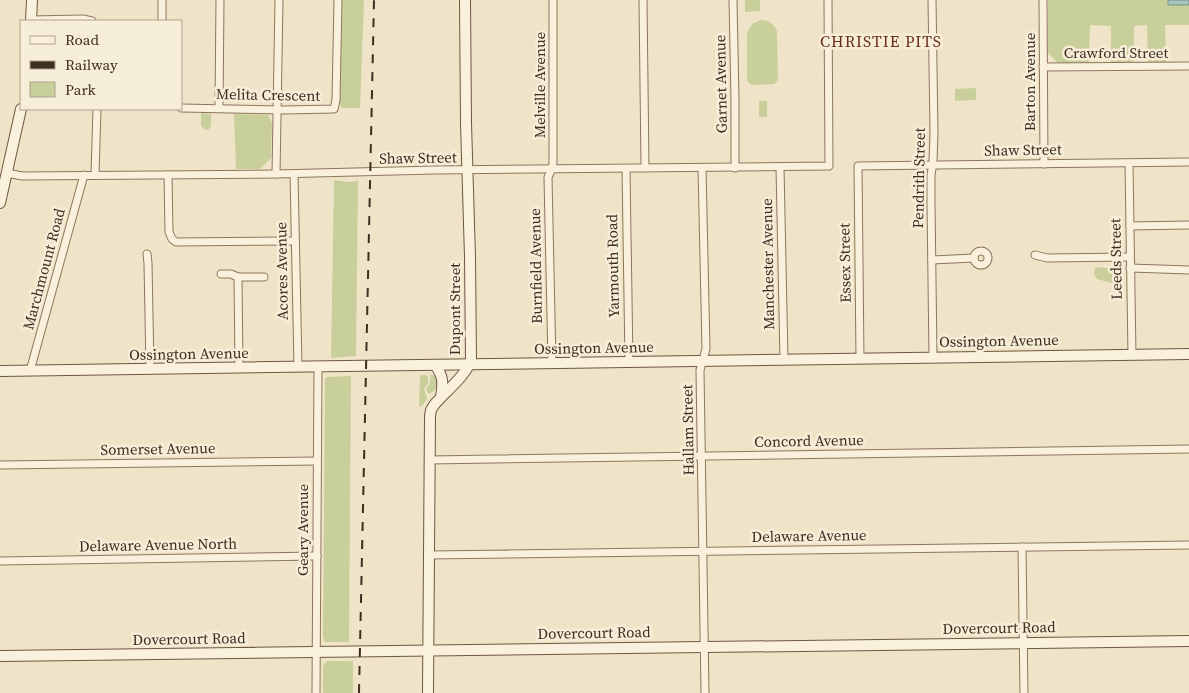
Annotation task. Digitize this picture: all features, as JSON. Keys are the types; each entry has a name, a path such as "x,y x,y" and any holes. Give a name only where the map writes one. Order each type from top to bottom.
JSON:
{"street":[{"path":"31,20 32,0"},
{"path":"162,0 162,20"},
{"path":"219,108 220,0"},
{"path":"276,174 280,0"},
{"name":"Melita Crescent","path":"182,108 334,109 336,100 338,0"},
{"name":"Dupont Street","path":"428,693 430,416 431,410 441,397 470,365 471,359 465,0"},
{"name":"Melville Avenue","path":"552,169 554,146 553,0"},
{"path":"643,0 644,168"},
{"name":"Garnet Avenue","path":"733,0 736,99 735,168"},
{"name":"Shaw Street","path":"7,174 22,176 294,174 829,166 828,0"},
{"name":"Pendrith Street","path":"932,0 934,132 931,175 933,357"},
{"name":"Barton Avenue","path":"1043,0 1044,164"},
{"path":"57,20 88,20"},
{"name":"Crawford Street","path":"1044,67 1189,66"},
{"path":"0,203 21,110"},
{"path":"95,175 97,110"},
{"name":"Shaw Street","path":"858,166 1189,162"},
{"name":"Leeds Street","path":"1129,163 1132,355"},
{"name":"Essex Street","path":"858,166 860,359"},
{"name":"Manchester Avenue","path":"780,167 784,360"},
{"name":"Hallam Street","path":"702,168 706,349 700,370 705,693"},
{"name":"Burnfield Avenue","path":"552,169 548,177 552,363"},
{"name":"Yarmouth Road","path":"626,169 628,362"},
{"name":"Acores Avenue","path":"294,174 298,367"},
{"name":"Marchmount Road","path":"30,371 84,175"},
{"path":"168,175 169,232 172,239 176,242 295,241"},
{"path":"1130,226 1189,225"},
{"path":"147,254 150,369"},
{"path":"1035,255 1047,258 1130,257"},
{"path":"932,260 974,258"},
{"path":"1130,268 1189,270"},
{"path":"220,274 231,274 238,277 264,277"},
{"path":"238,277 239,368"},
{"name":"Ossington Avenue","path":"0,372 1189,354"},
{"path":"434,365 442,377 441,397"},
{"name":"Geary Avenue","path":"316,693 318,367"},
{"name":"Concord Avenue","path":"429,460 1189,449"},
{"name":"Somerset Avenue","path":"0,465 317,461"},
{"name":"Delaware Avenue","path":"428,555 1189,545"},
{"path":"1022,547 1024,693"},
{"name":"Delaware Avenue North","path":"0,561 316,556"},
{"name":"Dovercourt Road","path":"0,656 1189,641"}],"green space":[{"path":"342,0 364,0 360,108 342,108 340,106"},
{"path":"745,0 760,0 760,11 745,12"},
{"path":"1048,0 1189,0 1189,25 1165,25 1166,62 1148,62 1147,25 1134,26 1134,62 1111,62 1111,26 1090,25 1089,62 1058,63 1048,53"},
{"path":"761,20 771,23 777,31 778,80 774,84 752,85 747,79 747,33 752,24"},
{"path":"976,88 976,100 955,101 955,89"},
{"path":"759,101 767,101 767,117 759,117"},
{"path":"201,113 211,114 211,126 208,130 201,126"},
{"path":"234,114 268,115 272,123 271,158 260,169 236,169"},
{"path":"334,180 358,181 356,356 331,358"},
{"path":"1095,267 1119,269 1122,273 1122,283 1119,285 1097,279 1094,274"},
{"path":"431,374 436,377 437,385 429,394 426,390"},
{"path":"420,375 428,377 428,383 424,389 427,398 423,405 419,407"},
{"path":"351,376 349,642 325,642 323,637 325,379 327,377"},
{"path":"327,661 353,661 353,693 323,693 323,666"}],"water":[{"path":"1168,0 1189,0 1189,5 1168,5"}],"railway":[{"path":"359,693 374,0"}],"district":[{"name":"CHRISTIE PITS","path":"881,41"}]}
